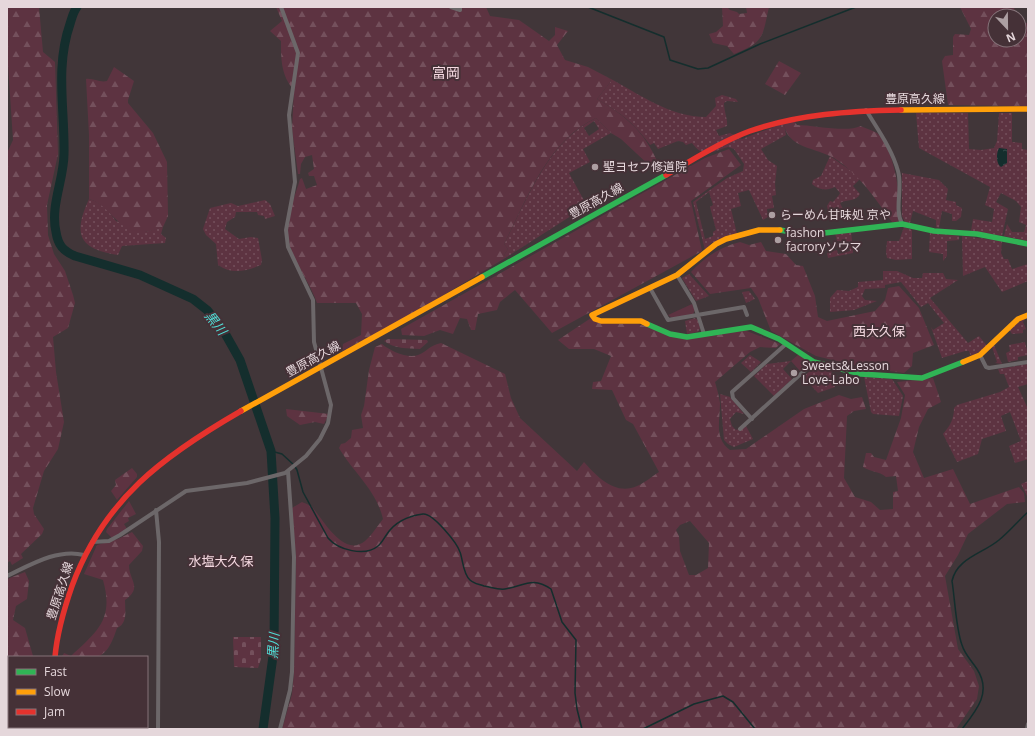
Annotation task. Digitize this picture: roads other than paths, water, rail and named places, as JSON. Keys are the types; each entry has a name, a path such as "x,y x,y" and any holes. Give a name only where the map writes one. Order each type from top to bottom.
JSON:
{"main road":[{"name":"豊原高久線","path":"55,656 59,629 71,586 84,555 111,513 147,474 175,451 272,394 743,134 782,120 816,114 866,110 1028,109"},
{"path":"1028,244 977,234 934,231 902,224 864,226 808,235 775,229 759,230 726,239 716,244 677,275 592,315 595,319 601,321 640,321 675,335 687,337 750,327 771,335 814,362 861,374 918,378 945,370 980,355 1013,323 1028,315"}],"street":[{"path":"92,542 109,541 129,530 156,510 186,491 258,480 287,472 314,448 320,439 331,413 331,405 312,333 313,300 288,247 286,238 286,222 295,182 289,115 298,53 281,7"},
{"path":"451,7 460,10 460,7"},
{"path":"866,110 887,143 898,171 899,215 902,224"},
{"path":"677,275 694,303 704,334"},
{"path":"650,288 668,320 744,307 747,314"},
{"path":"752,419 732,398 732,392 786,344"},
{"path":"980,355 986,367 989,368 1028,362"},
{"path":"740,429 814,362"},
{"path":"280,729 290,690 292,672 294,557 287,472"},
{"path":"156,510 158,542 158,729"},
{"path":"7,576 44,559 73,554 84,555"},
{"path":"1027,729 1028,724"}],"water":[{"path":"999,148 1007,149 1007,163 1001,167 999,166 997,158"}],"waterway":[{"name":"黒川","path":"77,7 65,40 63,56 62,89 64,154 55,212 58,241 64,250 75,256 140,275 193,299 207,310 222,328 240,360 271,451 275,518 274,649 263,729"},
{"path":"588,7 664,37 670,60 698,69 708,68 760,44 856,7"},
{"path":"271,451 282,454 294,465 297,470 303,492 328,538 338,546 352,551 366,551 373,549 379,545 390,530 398,523 412,516 423,514 433,518 454,542 460,552 466,574 473,582 497,589 512,588 533,582 551,589 562,622 576,640 575,693 582,729"},
{"path":"962,729 973,715 981,700 983,685 977,669 963,649 957,623 952,581 959,567 971,557 999,540 1028,512"},
{"path":"643,729 694,704 723,696 733,702 755,729"}],"place":[{"name":"聖ヨセフ修道院","path":"595,167"},
{"name":"らーめん甘味処 京や","path":"772,215"},
{"name":"fashon facroryソウマ","path":"778,240"},
{"name":"Sweets&Lesson Love-Labo","path":"794,373"}],"district":[{"name":"富岡","path":"446,73"},
{"name":"西大久保","path":"879,331"},
{"name":"水塩大久保","path":"221,561"}]}
